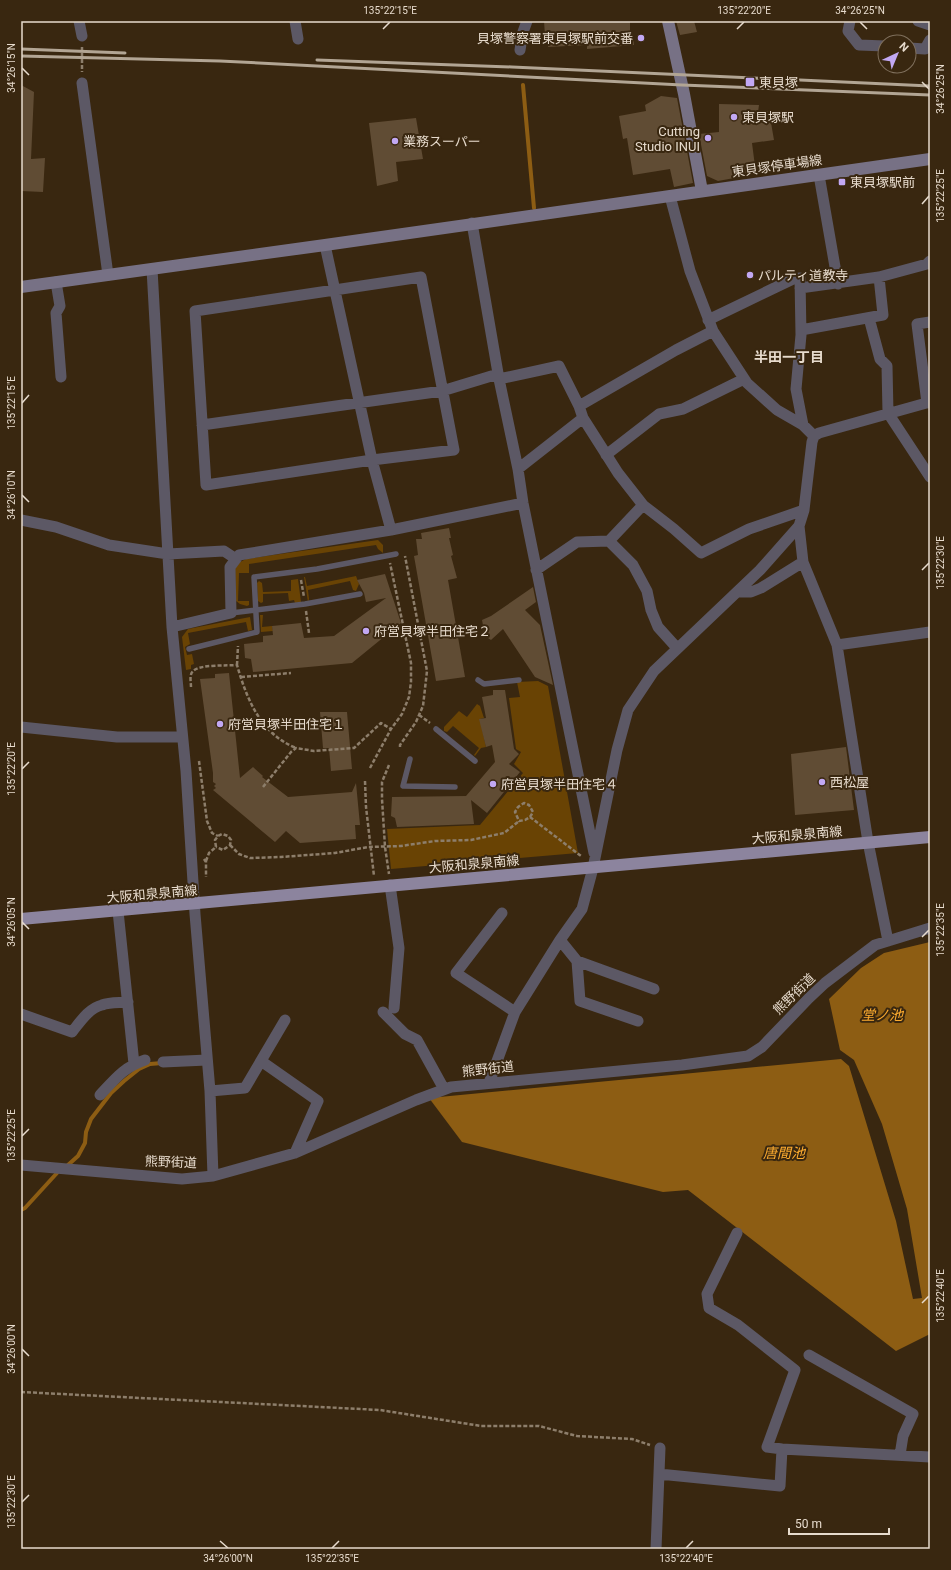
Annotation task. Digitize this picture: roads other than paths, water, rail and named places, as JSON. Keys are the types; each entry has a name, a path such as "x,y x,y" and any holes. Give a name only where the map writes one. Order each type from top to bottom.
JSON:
{"main road":[{"name":"大阪和泉泉南線","path":"21,919 194,904 389,880 594,862 930,837"}],"street":[{"path":"79,21 82,36"},
{"path":"295,21 298,39"},
{"path":"520,50 523,32 527,21"},
{"path":"668,21 689,118 702,191"},
{"path":"850,21 848,31 859,45 877,46"},
{"path":"918,21 930,24"},
{"path":"917,48 925,49 930,40"},
{"path":"82,83 108,275"},
{"name":"東貝塚停車場線","path":"21,287 819,175 930,158"},
{"path":"819,175 838,284"},
{"path":"670,196 690,270 713,331 747,383 777,410 803,425 814,436"},
{"path":"472,223 523,503 594,862"},
{"path":"325,245 372,460 391,530"},
{"path":"800,288 838,284 879,277 927,264 930,261"},
{"path":"152,269 172,627 210,1091 213,1176"},
{"path":"421,277 442,391 454,450 372,460 206,485 195,311 421,277"},
{"path":"801,330 884,315 879,277"},
{"path":"708,320 793,279 800,278 801,330 796,389 803,425"},
{"path":"56,282 60,306 56,313 61,377"},
{"path":"869,318 880,360 887,366 888,413 930,477"},
{"path":"888,941 868,842 837,646 803,562 799,526 804,510 814,436 819,433 888,413 929,403 917,324 930,322"},
{"path":"579,406 676,350 713,331"},
{"path":"202,425 442,391 499,376 559,366 579,406 582,418 618,473 643,505 674,529 701,553 749,529 804,510"},
{"path":"606,455 660,414 683,409 744,379"},
{"path":"518,469 582,418"},
{"path":"172,627 231,613 230,567 239,554 391,530 523,503"},
{"path":"536,570 577,542 609,541 643,505"},
{"path":"21,520 56,528 109,545 168,554 224,551 236,559"},
{"path":"489,1083 515,1012 560,940 582,909 594,862 617,750 628,710 654,671 760,570 799,526"},
{"path":"609,541 633,565 647,591 651,610 658,627 677,648"},
{"path":"737,592 751,592 761,588 803,562"},
{"path":"837,646 930,632"},
{"path":"21,727 117,737 182,737"},
{"path":"389,880 399,948 394,1008"},
{"path":"100,1095 120,1074 140,1062 128,1002 118,911"},
{"path":"502,913 456,973 515,1012"},
{"name":"熊野街道","path":"21,1165 182,1179 213,1176 295,1153 416,1100 451,1087 682,1065 748,1056 762,1047 825,983 875,946 930,928"},
{"path":"560,940 577,961 654,989"},
{"path":"577,961 580,1001 638,1022"},
{"path":"21,1014 72,1032 94,1008 103,1004 128,1002"},
{"path":"382,1012 405,1034 417,1040 444,1089"},
{"path":"210,1091 245,1088 285,1020"},
{"path":"163,1062 207,1060"},
{"path":"261,1061 318,1101 295,1153"},
{"path":"736,1233 707,1294 709,1308 738,1326 795,1370 766,1447 930,1457"},
{"path":"809,1355 913,1414 903,1436 900,1455"},
{"path":"656,1549 660,1448"},
{"path":"659,1474 780,1486 782,1449"}],"lane":[{"path":"189,649 257,632 254,578 317,569 396,554"},
{"path":"231,613 360,594"},
{"path":"478,680 484,684 519,680"},
{"path":"436,729 475,761"},
{"path":"410,759 403,786 455,787"}],"water":[{"name":"唐間池","path":"930,942 930,1334 896,1351 688,1190 663,1192 462,1142 429,1098 841,1059 849,1066 896,1221 913,1299 922,1298 907,1209 882,1124 854,1060 840,1050 829,999 861,968 884,953"}],"waterway":[{"path":"523,85 534,208"},
{"path":"68,1165 78,1156 85,1143 86,1132 91,1119 111,1093 139,1069 150,1064 162,1063"},
{"path":"21,1210 25,1208 57,1173"}],"railway":[{"path":"21,49 125,53"},
{"path":"21,56 220,61 682,85 930,95"},
{"path":"317,60 512,67 930,86"}],"place":[{"name":"貝塚警察署東貝塚駅前交番","path":"641,38"},
{"name":"東貝塚","path":"750,82"},
{"name":"東貝塚駅","path":"734,117"},
{"name":"Cutting Studio INUI","path":"708,138"},
{"name":"業務スーパー","path":"395,141"},
{"name":"東貝塚駅前","path":"842,182"},
{"name":"パルティ道教寺","path":"750,275"},
{"name":"府営貝塚半田住宅２","path":"366,631"},
{"name":"府営貝塚半田住宅１","path":"220,724"},
{"name":"西松屋","path":"822,782"},
{"name":"府営貝塚半田住宅４","path":"493,784"}],"district":[{"name":"半田一丁目","path":"789,357"}],"water label":[{"name":"堂ノ池","path":"882,1015"}]}
